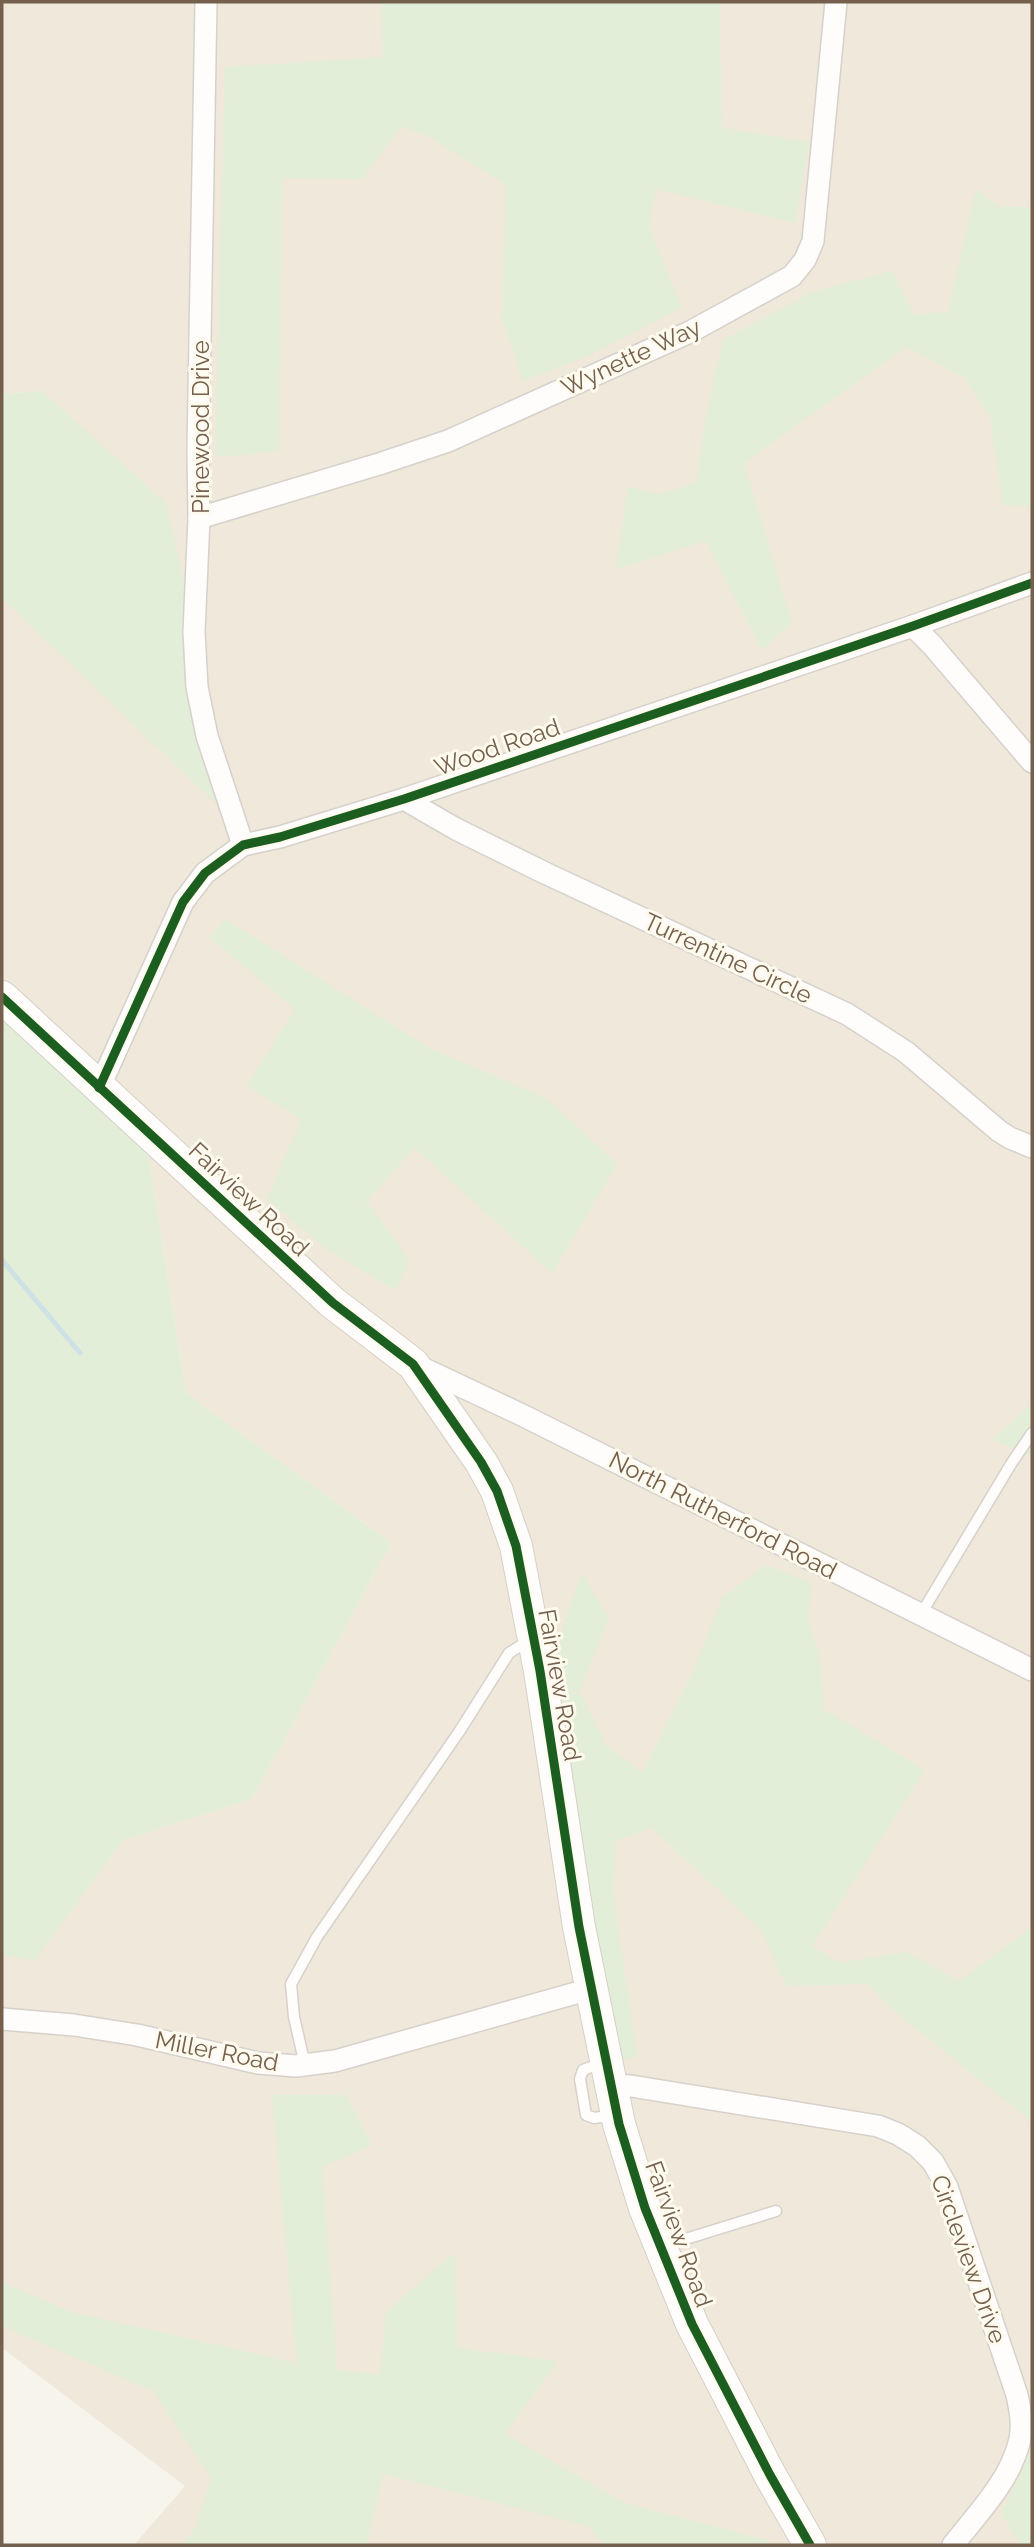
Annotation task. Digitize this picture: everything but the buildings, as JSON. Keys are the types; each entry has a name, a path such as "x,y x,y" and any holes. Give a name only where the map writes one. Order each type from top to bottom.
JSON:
{"street":[{"name":"Pinewood Drive","path":"205,2 199,518 194,632 197,687 207,736 243,845"},
{"name":"Wynette Way","path":"199,518 448,441 690,332 792,276 813,242 836,2"},
{"name":"Wood Road","path":"99,1087 183,902 205,873 243,845 280,838 404,799 1032,583"},
{"path":"913,626 1032,762"},
{"name":"Turrentine Circle","path":"404,799 456,829 545,873 847,1014 906,1052 999,1131 1032,1147"},
{"name":"Fairview Road","path":"2,997 333,1303 413,1364 481,1462 497,1491 516,1546 534,1638 590,1989 610,2087 660,2247 692,2324 721,2384 810,2545"},
{"name":"North Rutherford Road","path":"413,1364 520,1414 1032,1670"},
{"name":"Miller Road","path":"2,2019 74,2025 137,2035 258,2063 305,2065 335,2061 590,1989"},
{"name":"Circleview Drive","path":"610,2087 631,2086 878,2126 910,2140 933,2162 947,2187 1017,2395 1021,2418 1020,2437 1012,2464 999,2486 953,2545"}],"lane":[{"path":"921,1614 1032,1433"},
{"path":"305,2065 294,2017 291,1984 317,1937 430,1776 509,1653 534,1638"},
{"path":"660,2247 776,2211"}],"shaded area":[{"path":"2,2 1032,2 1032,2545 134,2545 185,2486 2,2348 2,1956 35,1959 123,1840 252,1799 391,1543 186,1393 146,1140 2,1004 2,598 237,823 42,391 2,394"}],"green space":[{"path":"381,2 720,2 722,128 809,142 795,223 656,189 649,227 682,308 585,357 523,381 502,318 506,185 426,135 401,127 362,179 282,178 279,451 215,457 225,67 383,57"},
{"path":"976,189 999,207 1032,207 1032,507 1003,505 990,417 965,378 906,347 744,463 792,623 762,650 706,541 616,569 628,487 662,494 697,482 705,420 723,340 813,292 892,271 914,315 948,312"},
{"path":"42,391 166,503 238,825 2,598 2,394"},
{"path":"225,919 431,1049 546,1098 617,1164 552,1273 415,1148 367,1201 410,1261 395,1290 326,1249 267,1199 301,1119 247,1086 295,1009 210,937"},
{"path":"2,1004 146,1140 186,1393 391,1543 252,1799 123,1840 35,1960 2,1956"},
{"path":"1032,1403 1032,1456 993,1440"},
{"path":"766,1565 812,1583 808,1620 819,1653 824,1709 925,1770 812,1946 838,1963 906,1952 959,1981 1032,1927 1032,2122 891,2008 868,1984 786,1986 762,1931 652,1828 616,1841 613,1894 637,2056 615,2064 587,1892 556,1646 582,1573 609,1618 579,1691 607,1746 642,1773 694,1670 722,1598"},
{"path":"272,2095 346,2095 372,2145 322,2167 337,2370 380,2375 386,2312 455,2252 457,2348 558,2361 505,2434 624,2503 767,2540 769,2545 603,2545 591,2527 383,2474 367,2545 182,2545 195,2528 211,2478 153,2391 2,2326 2,2282 71,2312 297,2363"},
{"path":"1032,2447 1032,2545 1021,2545 1001,2514"}],"waterway":[{"path":"2,1260 80,1353"}],"cycle path":[{"path":"99,1088 183,902 205,873 243,845 280,837 404,799 1032,583"},
{"path":"2,997 333,1303 413,1364 481,1462 497,1491 516,1546 540,1671 579,1927 619,2124 645,2208 692,2324 770,2475 810,2545"}]}
